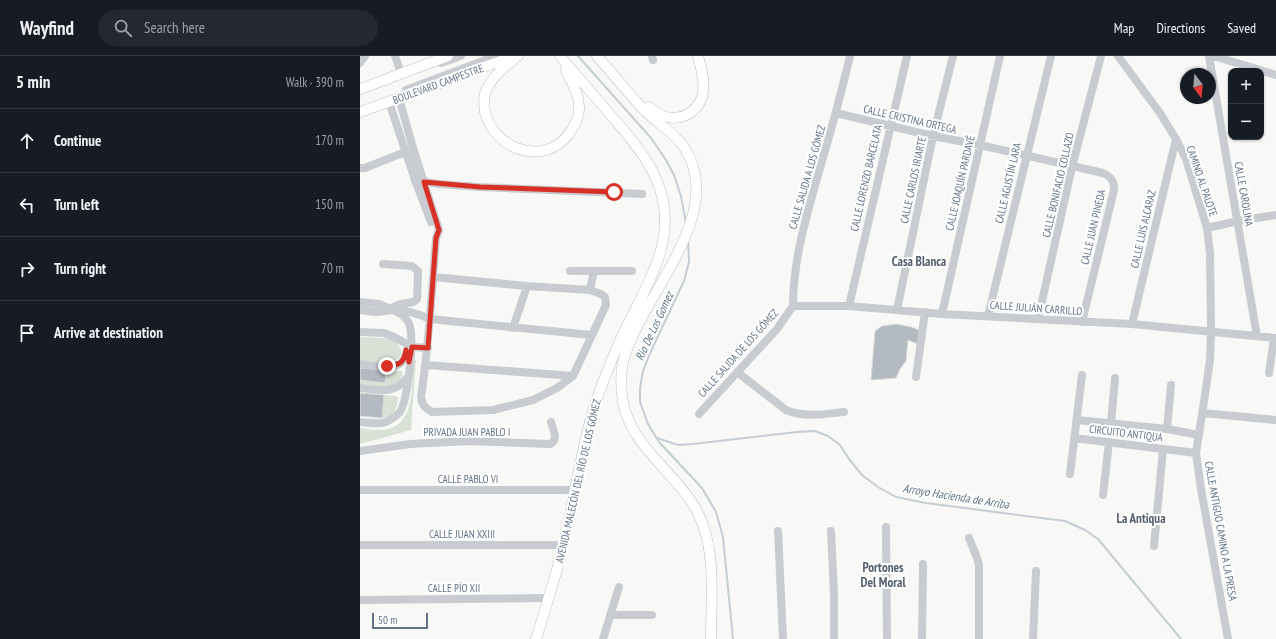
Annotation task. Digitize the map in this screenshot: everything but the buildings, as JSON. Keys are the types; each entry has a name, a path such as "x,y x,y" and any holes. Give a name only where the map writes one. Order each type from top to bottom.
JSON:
{"main road":[{"name":"BOULEVARD CAMPESTRE","path":"360,89 448,56"},
{"name":"BOULEVARD CAMPESTRE","path":"360,112 517,56"},
{"path":"517,56 491,81 484,97 484,107 489,123 498,136 511,146 529,152 538,152 557,145 573,128 578,117 580,108 578,97 561,57"},
{"path":"597,56 646,111 672,132 689,155 694,171 697,188 696,205 693,218 686,236 639,326 624,362 621,386 623,403 628,422 640,441 689,498 698,512 704,528 708,543 710,561 711,639"},
{"path":"627,90 665,117 676,118 686,115 696,108 702,97 704,83 698,56"},
{"name":"AVENIDA MALECÓN DEL RÍO DE LOS GÓMEZ","path":"536,639 563,545 591,419 598,395 612,358 651,278 664,239 665,222 659,184 648,162 632,140 561,57"}],"street":[{"path":"360,63 364,56"},
{"path":"395,56 401,73"},
{"path":"420,66 435,66 461,56"},
{"path":"360,107 496,56"},
{"name":"CALLE SALIDA A LOS GÓMEZ","path":"793,306 795,269 801,240 850,56"},
{"name":"CALLE LORENZO BARCELATA","path":"849,306 907,56"},
{"name":"CALLE CARLOS IRIARTE","path":"896,310 933,136 953,56"},
{"name":"CALLE JOAQUÍN PARDAVÉ","path":"942,314 1000,56"},
{"name":"CALLE AGUSTÍN LARA","path":"988,316 1051,56"},
{"name":"CALLE BONIFACIO COLLAZO","path":"1038,320 1072,167 1101,56"},
{"name":"CAMINO AL PALOTE","path":"1118,56 1160,113 1176,139 1186,160 1207,228 1210,260 1211,331"},
{"name":"CALLE CAROLINA","path":"1209,56 1257,336"},
{"path":"1214,56 1276,75"},
{"path":"360,82 364,84 372,84"},
{"path":"394,100 406,152 419,181"},
{"path":"394,100 419,181 439,230 436,238 433,277 428,348 421,397 422,403 426,408 432,412 493,410 522,404 547,393 573,376 606,305 605,297 590,290 527,286 433,277"},
{"name":"CALLE CRISTINA ORTEGA","path":"836,113 1072,167"},
{"name":"CALLE LUIS ALCARAZ","path":"1132,324 1176,139"},
{"path":"360,168 365,168 406,152"},
{"name":"CALLE JUAN PINEDA","path":"1072,167 1103,173 1110,176 1114,185 1082,322"},
{"path":"419,181 480,187 642,194"},
{"path":"1207,228 1276,215"},
{"path":"382,264 412,266 418,271 417,299 411,303 401,303 392,309"},
{"path":"570,271 632,271"},
{"path":"590,290 594,271"},
{"path":"513,328 527,286"},
{"path":"360,302 379,304 392,309 401,314 407,320 410,327 408,378 404,402 399,413 391,420 381,424 360,422"},
{"name":"CALLE JULIÁN CARRILLO","path":"793,306 849,306 942,314 1132,324 1275,338"},
{"name":"CALLE SALIDA DE LOS GÓMEZ","path":"699,414 777,329 793,306"},
{"path":"360,310 379,312 392,309 405,310 418,313 430,319 592,335"},
{"path":"916,377 925,312"},
{"name":"CALLE ANTIGUO CAMINO A LA PRESA","path":"1211,331 1210,360 1196,452 1201,489 1228,639"},
{"path":"360,332 384,333 396,338 409,348 428,348"},
{"path":"1269,373 1275,338"},
{"path":"360,364 387,366 398,365 402,362 409,348"},
{"path":"426,364 573,376"},
{"path":"737,372 786,410 794,414 802,415 844,412"},
{"path":"1077,420 1082,375"},
{"path":"360,388 384,391 394,389 403,384 408,378"},
{"path":"1111,424 1115,378"},
{"path":"1167,429 1171,385"},
{"path":"1203,413 1276,420"},
{"name":"CIRCUITO ANTIQUA","path":"1196,452 1074,438 1077,420 1167,429 1199,435"},
{"name":"PRIVADA JUAN PABLO I","path":"360,451 410,444 469,442 550,444 554,442 555,438 551,422"},
{"path":"1070,474 1074,438"},
{"path":"1103,495 1108,442"},
{"path":"1154,546 1163,449"},
{"name":"CALLE PABLO VI","path":"360,490 575,490"},
{"path":"886,527 888,639"},
{"path":"778,531 783,639"},
{"path":"831,532 834,593 834,639"},
{"path":"970,538 978,558 979,565 979,639"},
{"name":"CALLE JUAN XXIII","path":"360,545 563,545"},
{"path":"922,639 923,564"},
{"path":"1033,639 1036,571"},
{"path":"603,639 619,586"},
{"name":"CALLE PÍO XII","path":"360,600 548,598"},
{"path":"610,615 652,615"}],"shaded area":[{"path":"360,337 388,339 394,342 399,345 401,351 400,358 391,363 360,361"},
{"path":"416,360 411,430 360,444 360,428 385,430 397,425 403,419 408,411 412,391 413,361"},
{"path":"386,370 402,371 403,378 392,386 387,387 360,385 360,380 385,383"},
{"path":"384,395 396,396 398,398 396,409 392,415 382,418"}],"waterway":[{"name":"Rio De Los Gomez","path":"578,56 651,138 666,160 674,175 681,196 686,223"},
{"name":"Rio De Los Gomez","path":"688,239 689,262 684,281 643,371 640,388 640,402 648,424 659,442 702,488 716,512 723,537 733,639"},
{"name":"Arroyo Hacienda de Arriba","path":"657,438 678,445 815,431 828,436 840,445 862,475 878,487 896,497 926,503 1065,521 1085,530 1098,539 1181,639"}],"district":[{"name":"Casa Blanca","path":"919,261"},
{"name":"La Antiqua","path":"1141,518"},
{"name":"Portones Del Moral","path":"883,574"}],"route":[{"path":"387,366 398,365 402,362 405,357 406,350 409,362 412,347 428,348 436,238 439,230 424,182 480,187 614,192"}]}
